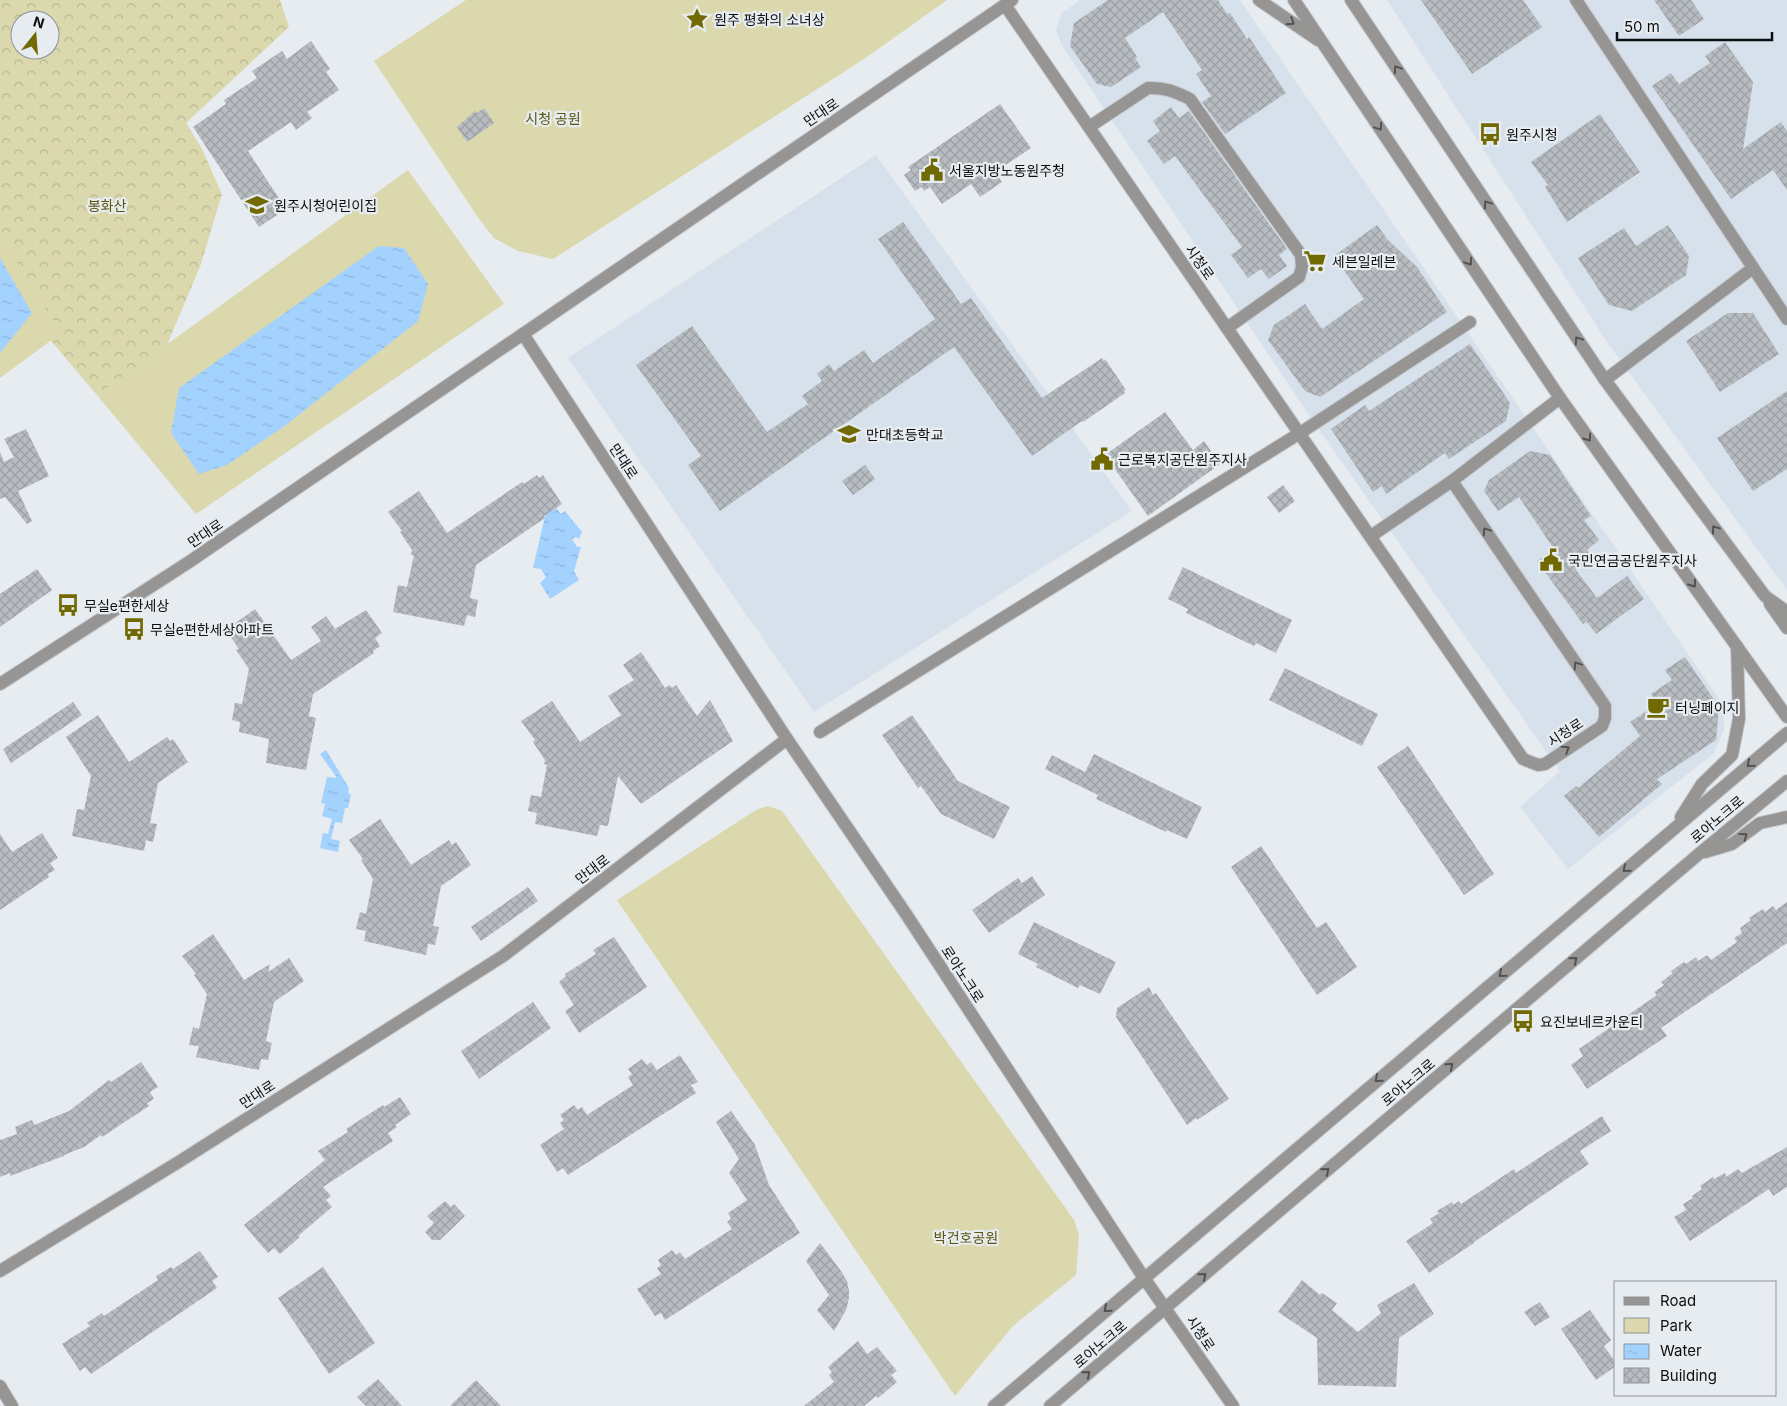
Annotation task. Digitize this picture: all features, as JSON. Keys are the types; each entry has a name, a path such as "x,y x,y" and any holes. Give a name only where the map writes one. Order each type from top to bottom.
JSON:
{"street":[{"path":"1259,0 1323,43"},
{"path":"1294,0 1560,398 1787,717"},
{"path":"1576,0 1787,319"},
{"name":"시청로","path":"1008,2 1089,127 1523,759 1538,765 1545,764 1602,726 1605,718 1605,706 1452,481"},
{"name":"만대로","path":"0,684 189,562 1008,2"},
{"path":"1353,2 1605,380 1787,628"},
{"path":"1089,127 1148,88 1160,87 1190,99 1301,255 1302,267 1298,277 1227,328"},
{"path":"1605,380 1753,268"},
{"path":"820,732 1300,433 1470,322"},
{"name":"만대로","path":"0,1271 177,1163 503,956 787,739 523,334"},
{"path":"1371,536 1452,481 1560,398"},
{"path":"1765,596 1787,612"},
{"path":"1674,829 1702,784 1732,755 1739,719 1737,646"},
{"name":"로아노크로","path":"994,1406 1787,732"},
{"name":"로아노크로","path":"787,739 911,922 1144,1278"},
{"name":"로아노크로","path":"1050,1406 1787,781"},
{"path":"1700,853 1732,844 1760,823 1787,818"},
{"name":"시청로","path":"1144,1278 1233,1406"},
{"path":"0,1386 12,1406"}],"shaded area":[{"path":"1080,0 1240,0 1723,705 1724,730 1714,753 1568,869 1520,807 1560,771 1317,427 1062,46 1056,30 1061,14"},
{"path":"1387,0 1787,0 1787,590 1607,342"},
{"name":"만대초등학교","path":"876,155 1132,511 814,712 568,358"}],"green space":[{"name":"봉화산","path":"0,0 280,0 289,27 186,123 201,147 222,194 201,264 167,345 97,395 40,328 0,256"},
{"name":"시청 공원","path":"466,0 947,0 867,57 553,259 518,251 494,238 479,219 374,61"},
{"path":"408,170 504,304 196,514 97,395"},
{"path":"0,235 61,333 0,378"},
{"name":"박건호공원","path":"768,806 782,811 1074,1220 1079,1235 1076,1275 1013,1326 955,1396 617,900 756,810"}],"water":[{"path":"379,246 404,248 428,284 418,321 286,425 227,465 199,474 171,433 179,388"},
{"path":"0,258 32,313 0,353"},
{"path":"549,499 561,514 565,511 582,532 579,539 576,537 572,539 577,547 581,547 574,571 579,580 550,599 540,583 546,577 541,569 533,568"},
{"path":"326,750 349,788 348,793 351,794 348,808 345,808 342,823 335,822 331,839 340,841 338,852 320,848 323,833 328,834 332,819 322,816 325,804 321,803 327,777 337,778 320,754"}],"building":[{"path":"1108,0 1218,0 1227,14 1230,13 1247,39 1249,37 1286,93 1225,134 1202,102 1211,96 1196,74 1202,70 1163,12 1125,38 1141,67 1111,87 1097,84 1070,46 1074,23"},
{"path":"1421,0 1523,0 1542,27 1472,74"},
{"path":"1654,0 1691,0 1704,19 1679,36"},
{"path":"311,41 330,69 326,72 339,90 307,112 312,118 296,130 291,122 248,151 286,209 259,227 193,127 226,104 224,100 257,78 252,71 282,51 287,59"},
{"path":"1725,42 1753,82 1743,149 1781,122 1787,131 1787,190 1773,170 1731,199 1652,86 1671,73 1679,84 1710,63 1705,56"},
{"path":"1000,104 1031,148 995,172 1002,182 980,197 971,184 942,204 930,187 924,191 922,187 915,191 904,175 911,170 908,167"},
{"path":"1171,107 1179,118 1189,111 1287,249 1279,255 1287,266 1269,279 1261,269 1248,278 1231,255 1242,247 1175,156 1164,164 1147,141 1160,131 1153,121"},
{"path":"484,108 494,123 467,142 457,127 475,111 477,113"},
{"path":"1600,114 1640,172 1567,222 1545,187 1548,185 1531,162"},
{"path":"903,222 961,304 971,298 1042,398 1102,358 1104,361 1105,359 1126,390 1124,391 1125,393 1032,456 954,347 720,511 688,465 701,456 636,365 692,326 767,432 808,404 802,396 822,381 817,374 829,364 834,371 864,350 873,363 935,319 878,239"},
{"path":"1377,225 1388,240 1417,267 1447,312 1320,397 1305,391 1268,340 1274,325 1305,304 1322,329 1364,299 1334,256"},
{"path":"1668,225 1689,256 1686,275 1632,311 1609,305 1578,258 1624,228 1636,246"},
{"path":"1728,313 1753,313 1779,354 1720,392 1686,341"},
{"path":"1470,344 1510,403 1506,421 1449,459 1445,453 1386,494 1382,486 1373,492 1331,429 1365,405 1369,411"},
{"path":"1787,391 1787,469 1753,491 1717,438"},
{"path":"1165,412 1193,450 1204,441 1220,464 1148,516 1105,455"},
{"path":"26,429 49,476 18,491 32,521 27,524 5,497 0,499 0,452 4,462 14,457 4,439"},
{"path":"1530,451 1550,455 1591,516 1584,520 1599,540 1587,550 1593,558 1576,570 1597,598 1627,576 1644,599 1596,634 1587,622 1583,624 1537,561 1554,549 1519,497 1498,511 1484,491 1489,480"},
{"path":"865,465 875,479 853,495 842,481"},
{"path":"537,475 539,478 543,475 562,504 544,516 545,518 476,565 470,598 478,600 475,617 467,615 464,626 393,612 398,585 407,587 414,555 411,555 412,550 400,532 402,531 388,512 419,491 447,533 522,482 524,484"},
{"path":"1283,485 1295,501 1279,513 1267,497"},
{"path":"1183,567 1292,620 1276,653 1256,643 1254,646 1186,613 1188,609 1168,599"},
{"path":"37,569 52,590 0,627 0,594"},
{"path":"255,609 291,660 321,641 311,627 326,616 335,629 366,610 382,633 375,638 380,646 373,651 374,653 313,694 309,716 316,718 306,770 266,763 269,739 239,732 240,722 232,720 235,703 242,704 249,669 236,650 239,649 226,630"},
{"path":"641,652 665,688 670,685 672,688 676,685 697,716 710,700 733,741 641,804 618,776 608,826 600,825 597,836 535,824 537,813 528,811 531,795 541,797 547,765 544,764 545,760 533,742 535,740 521,721 552,701 580,742 621,715 608,696 634,680 623,665"},
{"path":"1685,657 1719,707 1716,740 1657,779 1662,784 1599,837 1564,796 1576,786 1578,788 1640,736 1630,722 1657,704 1651,694 1672,680 1665,670"},
{"path":"1285,668 1378,714 1362,746 1269,700"},
{"path":"73,702 82,715 11,763 3,749"},
{"path":"98,715 129,762 167,737 170,741 173,739 188,762 158,783 150,823 157,824 153,842 146,840 144,851 72,836 77,809 84,810 91,776 66,737"},
{"path":"912,715 958,781 1010,807 994,839 941,814 921,786 918,788 882,735"},
{"path":"1408,746 1494,874 1464,895 1377,767"},
{"path":"1094,754 1202,807 1187,839 1167,830 1166,832 1096,799 1098,795 1045,769 1052,755 1085,772"},
{"path":"380,819 411,865 449,840 452,845 456,842 471,865 441,886 433,926 439,927 435,945 428,944 426,955 364,941 366,931 356,929 360,912 366,914 373,879 361,860 363,859 349,840"},
{"path":"42,833 58,858 50,863 55,870 48,874 49,877 0,910 0,834 12,852"},
{"path":"1261,846 1317,928 1326,922 1357,967 1317,995 1231,867"},
{"path":"1032,876 1045,895 989,933 972,910 1018,878 1022,883"},
{"path":"528,887 538,901 481,941 471,927"},
{"path":"1787,902 1787,943 1661,1028 1667,1036 1587,1089 1571,1065 1583,1056 1579,1049 1657,995 1654,992 1664,985 1661,982 1673,973 1671,971 1684,962 1686,964 1696,957 1698,961 1707,955 1711,960 1737,942 1734,938 1742,933 1740,928 1751,920 1749,918 1763,909 1765,912 1773,906 1776,910"},
{"path":"1034,922 1116,962 1100,994 1080,985 1078,988 1036,967 1038,964 1018,954"},
{"path":"213,934 244,980 270,964 268,972 289,958 304,981 274,1002 266,1041 272,1043 268,1060 261,1059 259,1070 196,1057 199,1046 189,1045 193,1027 199,1029 207,994 194,975 196,974 182,956"},
{"path":"614,937 647,987 579,1033 565,1011 574,1005 559,982 566,976 565,974 596,954 593,950"},
{"path":"1149,987 1153,995 1156,993 1229,1099 1187,1125 1116,1017 1117,1008"},
{"path":"533,1002 551,1028 479,1079 461,1051"},
{"path":"680,1055 698,1082 691,1085 696,1093 568,1175 563,1168 557,1172 540,1145 564,1129 560,1123 564,1120 560,1115 574,1105 578,1110 582,1107 587,1115 633,1085 628,1077 632,1074 628,1069 642,1059 647,1065 651,1062 657,1070"},
{"path":"141,1062 158,1087 150,1092 154,1099 147,1103 149,1106 84,1147 10,1176 10,1173 0,1177 0,1140 17,1134 15,1127 32,1120 34,1125 69,1111 109,1080 111,1082"},
{"path":"400,1097 411,1114 395,1125 397,1127 388,1133 393,1141 323,1187 331,1196 326,1200 332,1207 280,1254 274,1248 268,1253 244,1225 325,1160 318,1151 348,1132 346,1129 383,1105 384,1107"},
{"path":"731,1111 755,1145 769,1185 800,1233 665,1320 661,1313 655,1316 637,1289 661,1274 657,1268 661,1265 658,1260 672,1250 676,1255 680,1252 685,1259 732,1229 727,1222 731,1219 728,1213 747,1200 729,1173 739,1159 716,1122"},
{"path":"1602,1116 1611,1131 1580,1151 1589,1164 1429,1273 1406,1241 1433,1223 1430,1219 1439,1213 1437,1211 1452,1202 1453,1205 1459,1201 1461,1204 1514,1169 1516,1173"},
{"path":"1787,1147 1787,1187 1773,1196 1769,1189 1690,1241 1674,1217 1686,1210 1683,1204 1702,1189 1700,1186 1713,1177 1714,1179 1725,1173 1726,1177 1738,1169 1742,1173"},
{"path":"445,1201 451,1207 454,1204 465,1216 440,1240 432,1240 425,1232 434,1223 427,1216"},
{"path":"820,1243 841,1271 847,1281 849,1291 846,1310 834,1331 817,1310 829,1295 806,1261"},
{"path":"200,1251 218,1277 212,1281 217,1288 91,1374 85,1367 80,1371 62,1344 90,1326 87,1323 102,1313 104,1316 158,1280 156,1276 171,1267 173,1269"},
{"path":"323,1267 375,1343 329,1374 278,1298"},
{"path":"1302,1280 1320,1295 1322,1293 1337,1303 1332,1310 1358,1332 1381,1313 1377,1305 1414,1283 1434,1314 1399,1338 1396,1387 1318,1385 1317,1338 1278,1312"},
{"path":"1540,1302 1550,1317 1535,1326 1524,1312"},
{"path":"1590,1310 1611,1340 1604,1346 1614,1360 1614,1367 1596,1380 1561,1329"},
{"path":"858,1341 867,1354 877,1347 897,1371 891,1375 897,1382 878,1398 876,1396 864,1406 804,1406 834,1382 829,1375 832,1372 828,1367"},
{"path":"378,1379 402,1406 366,1406 357,1397"},
{"path":"476,1380 501,1406 450,1406"}],"place":[{"name":"원주 평화의 소녀상","path":"697,19"},
{"name":"원주시청","path":"1490,134"},
{"name":"서울지방노동원주청","path":"932,170"},
{"name":"원주시청어린이집","path":"257,205"},
{"name":"세븐일레븐","path":"1315,261"},
{"name":"만대초등학교","path":"849,434"},
{"name":"근로복지공단원주지사","path":"1102,459"},
{"name":"국민연금공단원주지사","path":"1551,560"},
{"name":"무실e편한세상","path":"68,605"},
{"name":"무실e편한세상아파트","path":"134,629"},
{"name":"터닝페이지","path":"1658,707"},
{"name":"요진보네르카운티","path":"1523,1021"}]}
